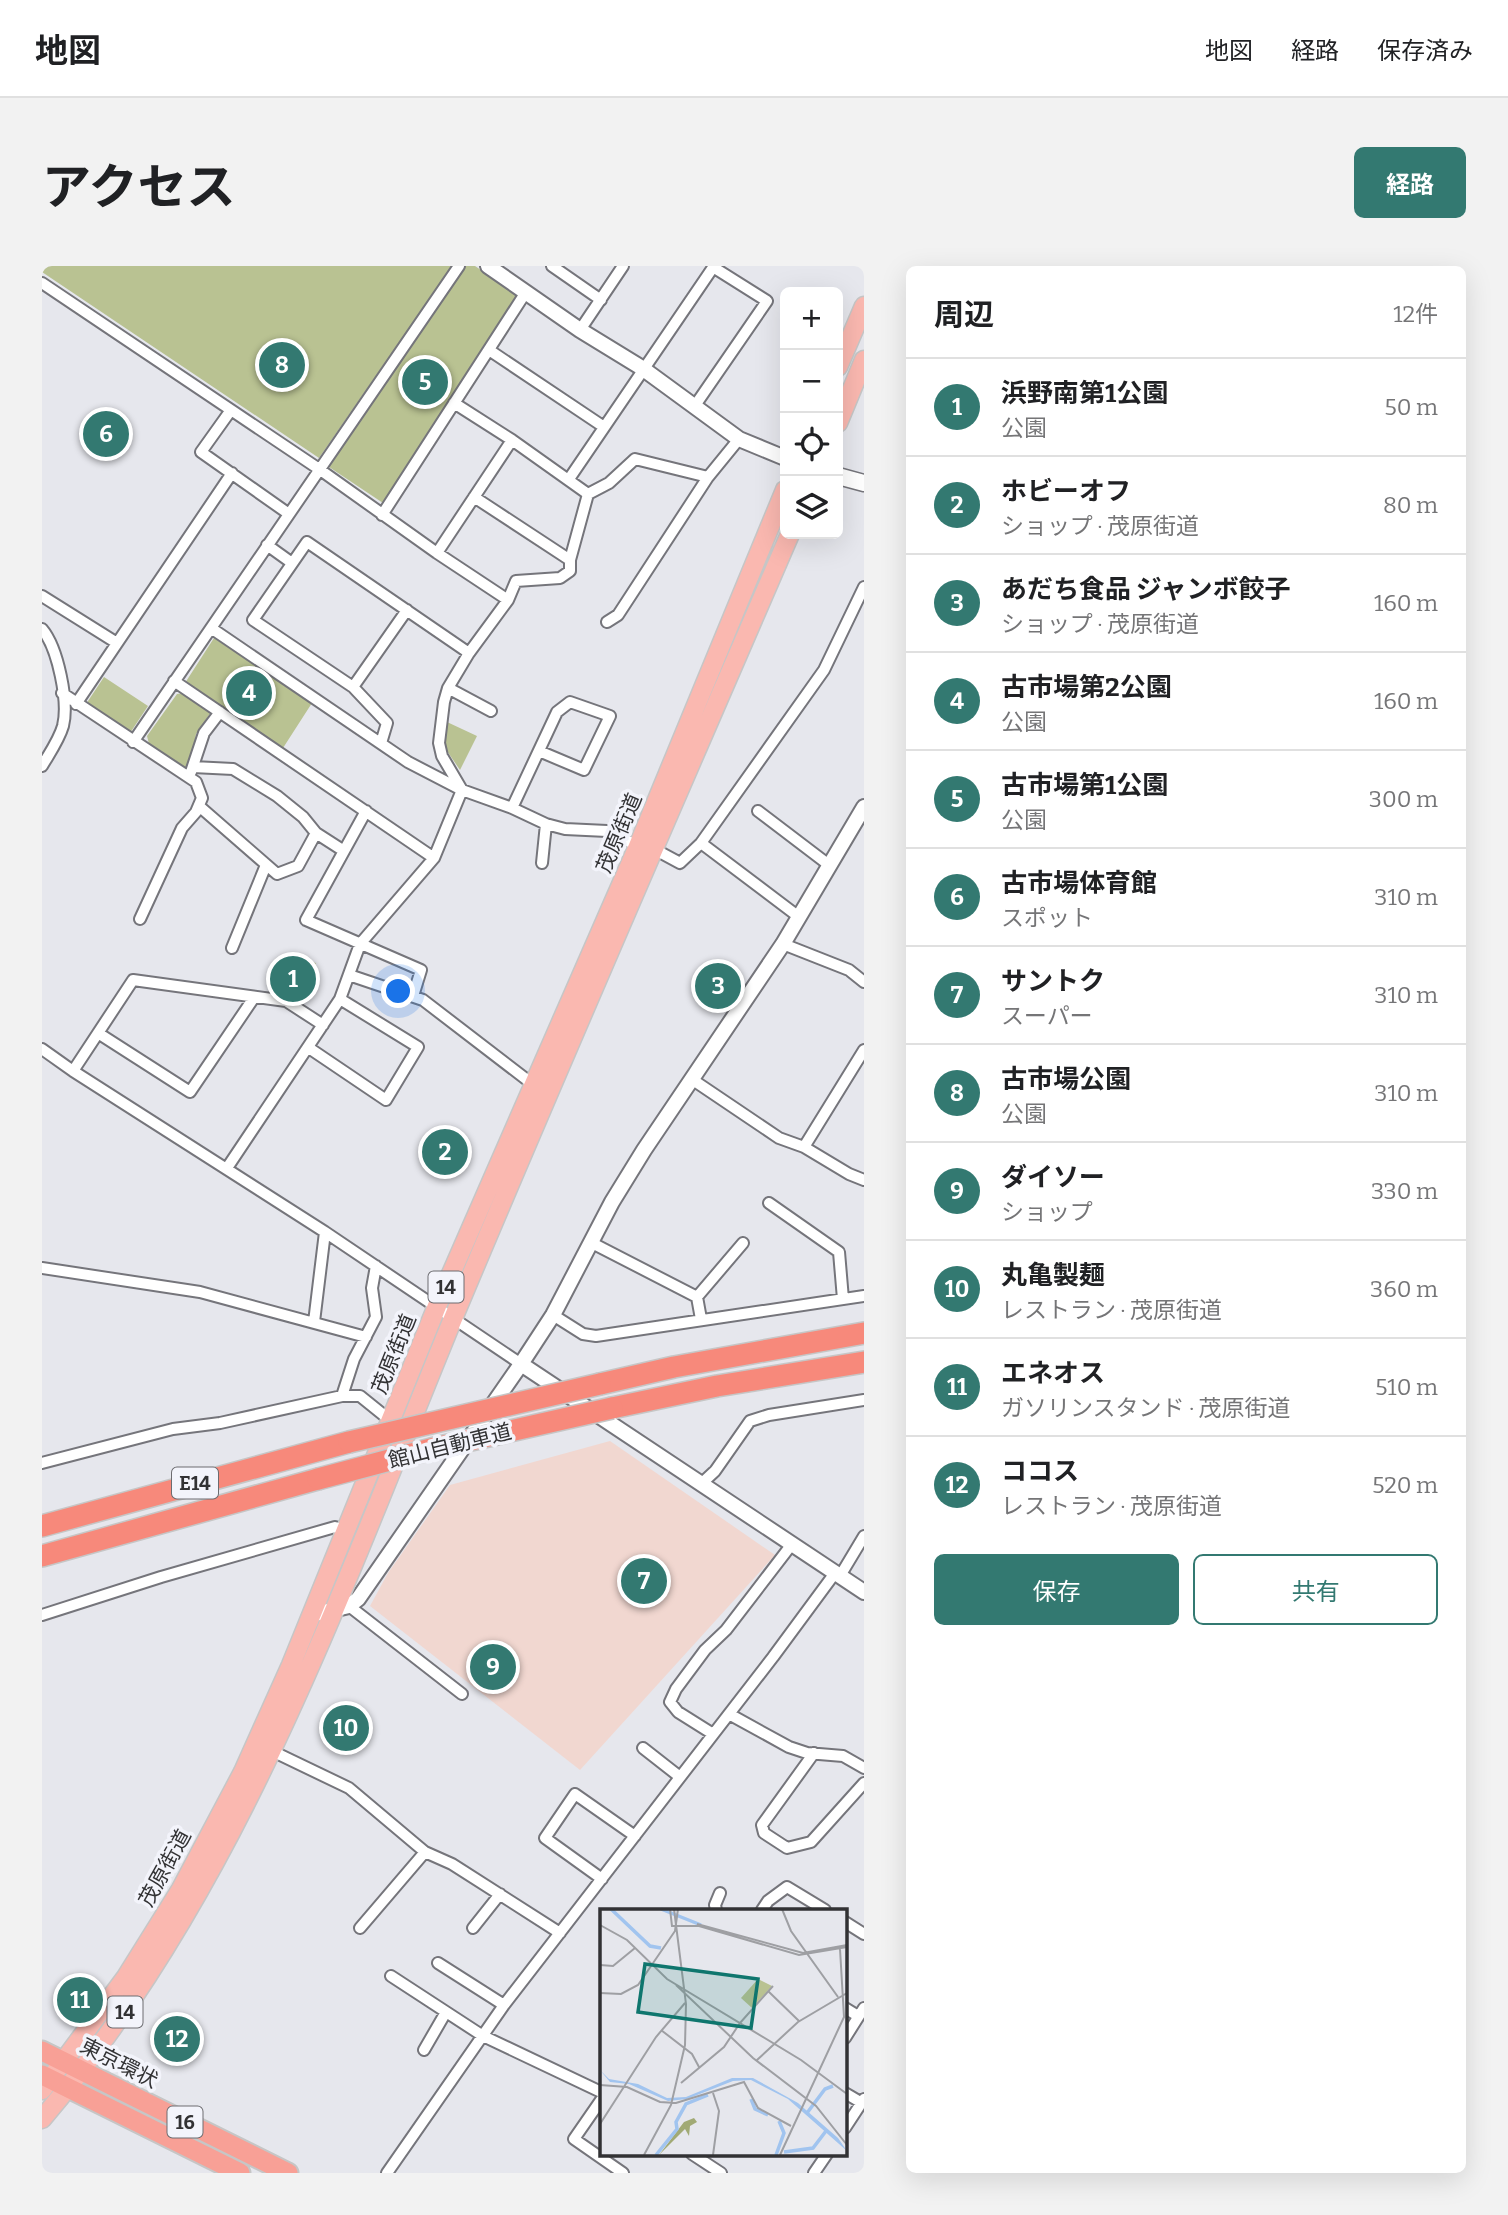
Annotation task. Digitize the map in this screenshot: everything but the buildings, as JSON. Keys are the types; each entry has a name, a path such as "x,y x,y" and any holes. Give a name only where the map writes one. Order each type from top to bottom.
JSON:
{"highway":[{"name":"館山自動車道","path":"42,1526 349,1442 674,1367 864,1333"},
{"name":"館山自動車道","path":"42,1556 431,1450 717,1386 864,1362"},
{"name":"東京環状","path":"42,2051 288,2173"},
{"name":"16","path":"51,2083 240,2173"}],"main road":[{"path":"843,355 864,306"},
{"path":"842,413 864,360"},
{"path":"841,476 864,483"},
{"name":"茂原街道","path":"51,2083 82,2071 143,1986 176,1932 241,1814 341,1608 454,1318 646,848 780,503"},
{"name":"茂原街道","path":"42,2119 51,2083 126,1977 181,1889 243,1773 292,1665 437,1306 535,1086 788,539"}],"street":[{"path":"133,742 459,266"},
{"path":"488,266 580,330 642,368 740,439 780,456"},
{"path":"552,266 600,300"},
{"path":"580,330 623,266"},
{"path":"569,479 713,266 767,301 694,407"},
{"path":"42,283 508,600"},
{"path":"382,515 526,292"},
{"path":"489,350 604,427"},
{"path":"454,403 588,494"},
{"path":"230,410 201,452 289,514"},
{"path":"607,622 618,615 708,477 740,439"},
{"path":"437,553 512,440"},
{"path":"462,790 442,756 439,743 448,688 469,653 508,600 516,581 560,578 570,571 570,560 588,494 608,483 635,459 708,477"},
{"path":"76,704 232,473"},
{"path":"474,498 570,560"},
{"path":"381,743 387,723 353,687 253,620 307,542 469,653"},
{"path":"267,545 292,563"},
{"path":"211,628 408,762 462,790 546,824 565,829 607,831 680,863 702,843 824,670 864,587"},
{"path":"42,596 117,643"},
{"path":"353,687 407,610"},
{"path":"42,629 52,642 57,657 65,708 63,727 42,766"},
{"path":"174,681 434,858"},
{"path":"448,688 491,711"},
{"path":"62,693 133,742 191,772 233,769 277,796 303,817 316,833 344,851"},
{"path":"512,808 557,712 570,702 610,716 584,770 539,751"},
{"path":"140,919 182,828 197,812 202,798 191,772 204,733 219,712"},
{"path":"227,1168 340,999 360,944 434,858 462,790"},
{"path":"199,806 277,874 298,866 316,833"},
{"path":"311,1615 341,1608 358,1599 521,1364 553,1315 612,1202 644,1150 783,944 864,807"},
{"path":"366,811 306,920 421,970 413,996"},
{"path":"758,811 828,864"},
{"path":"542,863 546,824"},
{"path":"702,843 799,917"},
{"path":"232,948 266,865"},
{"path":"783,944 849,970 864,982"},
{"path":"349,975 423,1000 535,1086"},
{"path":"73,1071 133,980 286,1002 323,1025"},
{"path":"98,1033 190,1092 253,999"},
{"path":"309,1048 387,1100 418,1047 340,999"},
{"path":"42,1049 325,1232 864,1592"},
{"path":"804,1147 864,1049"},
{"path":"693,1080 779,1138 804,1147 864,1180"},
{"path":"769,1203 839,1252 843,1298"},
{"path":"314,1321 325,1232"},
{"path":"592,1242 697,1297"},
{"path":"697,1297 743,1243"},
{"path":"342,1396 354,1359 376,1317 372,1288 376,1266"},
{"path":"42,1268 200,1292 366,1337"},
{"path":"553,1315 583,1334 596,1336 864,1296"},
{"path":"697,1297 701,1319"},
{"path":"42,1463 173,1429 220,1423 342,1396 360,1396 391,1421"},
{"path":"701,1484 715,1471 750,1421 769,1415 864,1400"},
{"path":"42,1615 161,1577 335,1527 348,1530"},
{"path":"387,2173 504,2005 838,1574 864,1536"},
{"path":"713,1734 678,1712 670,1702 676,1689 705,1650 726,1630 792,1544"},
{"path":"341,1608 462,1693"},
{"path":"729,1714 789,1747 843,1756 864,1768"},
{"path":"643,1748 680,1777"},
{"path":"272,1751 349,1788 425,1852 452,1864 560,1933"},
{"path":"814,1753 762,1825 764,1833 787,1848 811,1842 864,1783"},
{"path":"602,1879 545,1838 575,1794 635,1836"},
{"path":"360,1928 425,1852"},
{"path":"763,1909 768,1901 788,1887 823,1909"},
{"path":"716,1909 720,1893"},
{"path":"473,1928 500,1894"},
{"path":"846,1923 864,1934"},
{"path":"438,1963 504,2005"},
{"path":"391,1976 484,2036 600,2092"},
{"path":"424,2050 446,2012"},
{"path":"846,2036 861,2012"},
{"path":"846,2093 863,2101 846,2126"},
{"path":"600,2102 575,2139 623,2173"},
{"path":"695,2156 721,2173"},
{"path":"814,2173 825,2157"}],"shaded area":[{"path":"610,1441 775,1555 580,1770 370,1606 388,1573 450,1485"}],"green space":[{"path":"42,266 452,266 319,458 42,272"},
{"path":"464,266 475,266 521,297 383,503 329,467"},
{"path":"214,638 312,703 283,748 185,683"},
{"path":"104,677 148,706 130,733 86,704"},
{"path":"184,693 211,712 196,734 191,765 185,768 149,744 147,736 177,694"},
{"path":"447,722 477,736 460,770 445,748"},
{"path":"283,957 316,963 298,1000 275,995"}],"place":[{"name":"古市場公園","path":"282,365"},
{"name":"古市場第1公園","path":"425,382"},
{"name":"古市場体育館","path":"106,434"},
{"name":"古市場第2公園","path":"249,693"},
{"name":"浜野南第1公園","path":"293,979"},
{"name":"あだち食品 ジャンボ餃子","path":"718,986"},
{"name":"ホビーオフ","path":"445,1152"},
{"name":"サントク","path":"644,1581"},
{"name":"ダイソー","path":"493,1667"},
{"name":"丸亀製麺","path":"346,1728"},
{"name":"エネオス","path":"80,2000"},
{"name":"ココス","path":"177,2039"}]}
